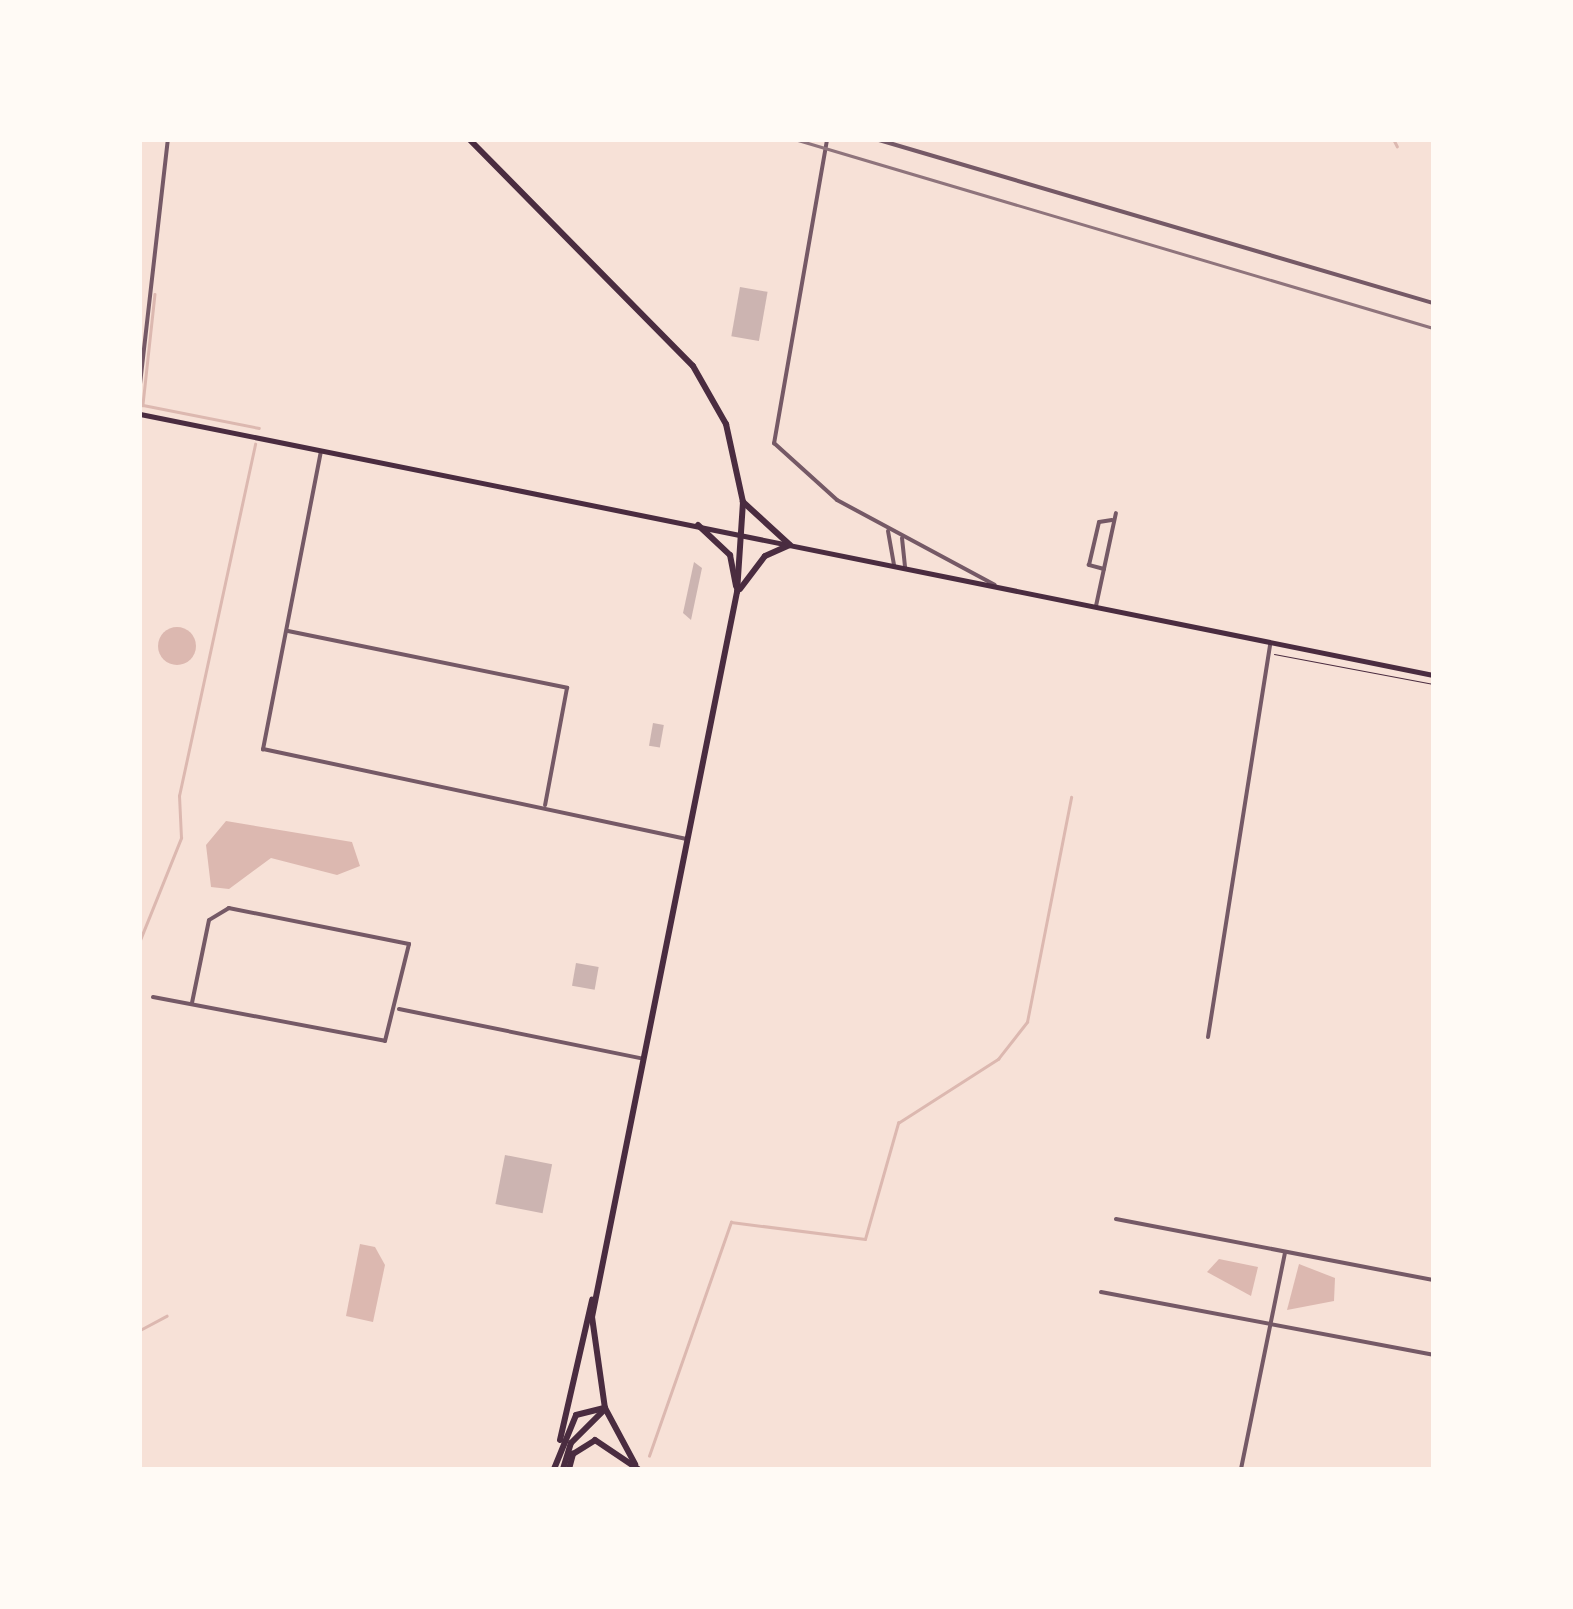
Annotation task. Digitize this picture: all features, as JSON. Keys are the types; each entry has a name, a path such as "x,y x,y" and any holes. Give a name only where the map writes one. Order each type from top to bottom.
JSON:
{"main road":[{"path":"470,140 694,366 726,424 744,502 746,535 738,592 596,1290 591,1340 606,1408 638,1469"},
{"path":"140,414 1433,675"},
{"path":"744,502 790,545"},
{"path":"698,525 730,555 738,592"},
{"path":"738,592 765,556 790,545"},
{"path":"554,1469 580,1326 596,1290"},
{"path":"560,1440 576,1415 606,1408"},
{"path":"566,1469 570,1443 606,1408"},
{"path":"566,1469 573,1454 596,1440 638,1469"}],"street":[{"path":"140,384 168,140"},
{"path":"827,140 770,428 794,465 888,532 995,585"},
{"path":"879,140 1433,303"},
{"path":"321,450 263,749 545,805 688,839"},
{"path":"1096,606 1116,513"},
{"path":"1104,569 1089,565 1098,522 1114,520"},
{"path":"888,532 894,565"},
{"path":"902,538 904,567"},
{"path":"286,630 568,688 545,805"},
{"path":"1208,1037 1270,644"},
{"path":"153,997 385,1041 400,1009 409,944 218,912 192,1003"},
{"path":"400,1009 644,1059"},
{"path":"1116,1219 1433,1280"},
{"path":"1240,1469 1285,1253"},
{"path":"1101,1292 1433,1355"}],"path":[{"path":"1268,653 1433,684"}],"shaded area":[{"path":"177,627 190,633 196,646 190,659 177,665 164,659 158,646 164,633"},
{"path":"226,821 352,842 360,866 337,875 271,858 229,889 211,887 206,845"},
{"path":"360,1244 375,1247 385,1265 373,1322 346,1316"},
{"path":"1219,1259 1258,1267 1251,1296 1207,1272"},
{"path":"1299,1264 1335,1278 1334,1301 1287,1310"}],"building":[{"path":"740,287 768,292 759,341 731,336"},
{"path":"694,562 702,568 691,620 683,613"},
{"path":"653,723 664,725 660,748 649,746"},
{"path":"576,963 599,967 595,990 572,986"},
{"path":"505,1155 552,1164 543,1213 495,1204"}],"waterway":[{"path":"1394,140 1397,146"},
{"path":"155,294 143,405 259,428"},
{"path":"140,940 181,838 179,796 255,444"},
{"path":"649,1456 731,1222 865,1239 898,1123 998,1059 1027,1022 1071,797"},
{"path":"140,1330 166,1316"}],"railway":[{"path":"798,140 1433,328"}]}
